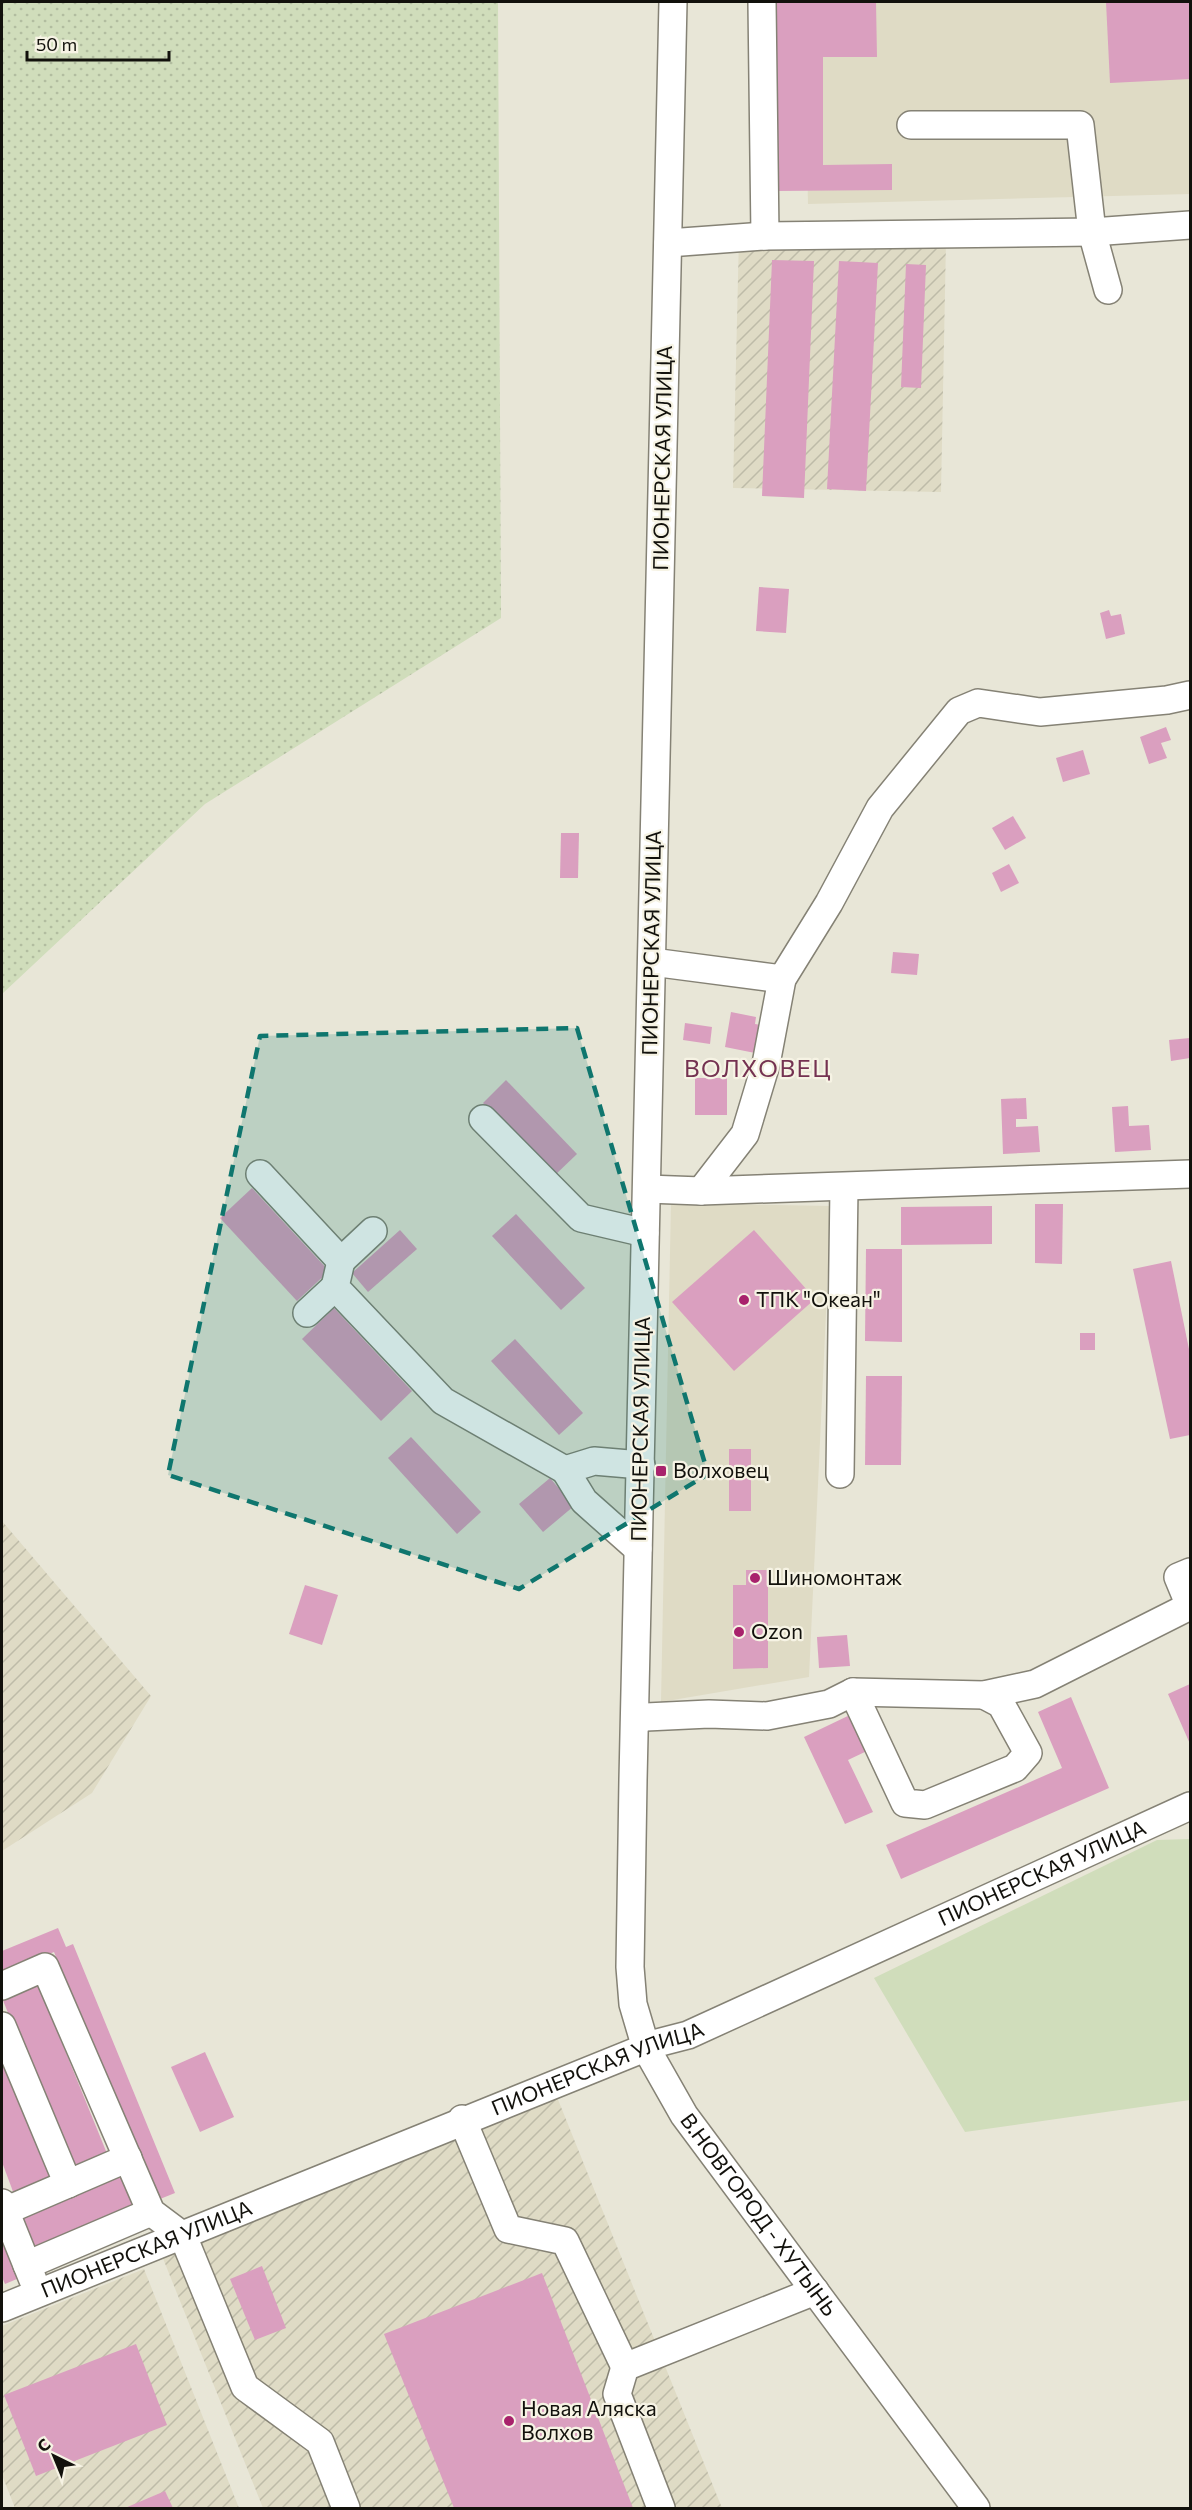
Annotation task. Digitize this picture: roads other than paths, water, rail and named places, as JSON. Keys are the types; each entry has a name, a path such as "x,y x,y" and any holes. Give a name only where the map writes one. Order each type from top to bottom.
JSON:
{"street":[{"name":"ПИОНЕРСКАЯ УЛИЦА","path":"632,1885 673,2"},
{"path":"762,2 765,236"},
{"path":"911,125 1080,125 1092,232 1108,290"},
{"path":"668,243 765,236 1092,232 1191,225"},
{"path":"700,1191 744,1134 766,1064 782,979 829,903 880,808 959,711 978,703 1040,712 1167,700 1191,695"},
{"path":"652,962 782,979"},
{"path":"483,1119 581,1218 645,1233"},
{"path":"260,1174 341,1261"},
{"path":"647,1188 700,1191 1191,1174"},
{"path":"840,1474 844,1187"},
{"path":"307,1313 335,1287 341,1261 373,1231"},
{"path":"335,1287 443,1401 565,1470 584,1501 638,1549"},
{"path":"565,1470 594,1461 640,1465"},
{"path":"636,1720 646,1717 709,1714 767,1716 829,1704 853,1692 984,1695 1035,1684 1191,1606 1178,1577 1191,1572"},
{"path":"853,1692 905,1803 925,1805 1016,1768 1028,1753 1001,1704 984,1695"},
{"name":"ПИОНЕРСКАЯ УЛИЦА","path":"2,2308 183,2236 462,2120 646,2048 688,2035 1187,1807"},
{"name":"В.НОВГОРОД - ХУТЫНЬ","path":"632,1885 630,1967 633,2004 646,2048 684,2115 976,2508"},
{"path":"2,1986 45,1967 151,2212 183,2236 245,2386 320,2442 346,2508"},
{"path":"2,2026 68,2184"},
{"path":"462,2120 508,2229 565,2241 625,2367 616,2394 661,2508"},
{"path":"39,2292 3,2207 68,2184 128,2158"},
{"path":"27,2265 151,2212"},
{"path":"625,2367 815,2291"}],"place":[{"name":"ТПК \"Океан\"","path":"744,1300"},
{"name":"Волховец","path":"661,1471"},
{"name":"Шиномонтаж","path":"755,1578"},
{"name":"Ozon","path":"739,1632"},
{"name":"Новая Аляска Волхов","path":"509,2421"}],"district":[{"name":"ВОЛХОВЕЦ","path":"758,1069"}]}
